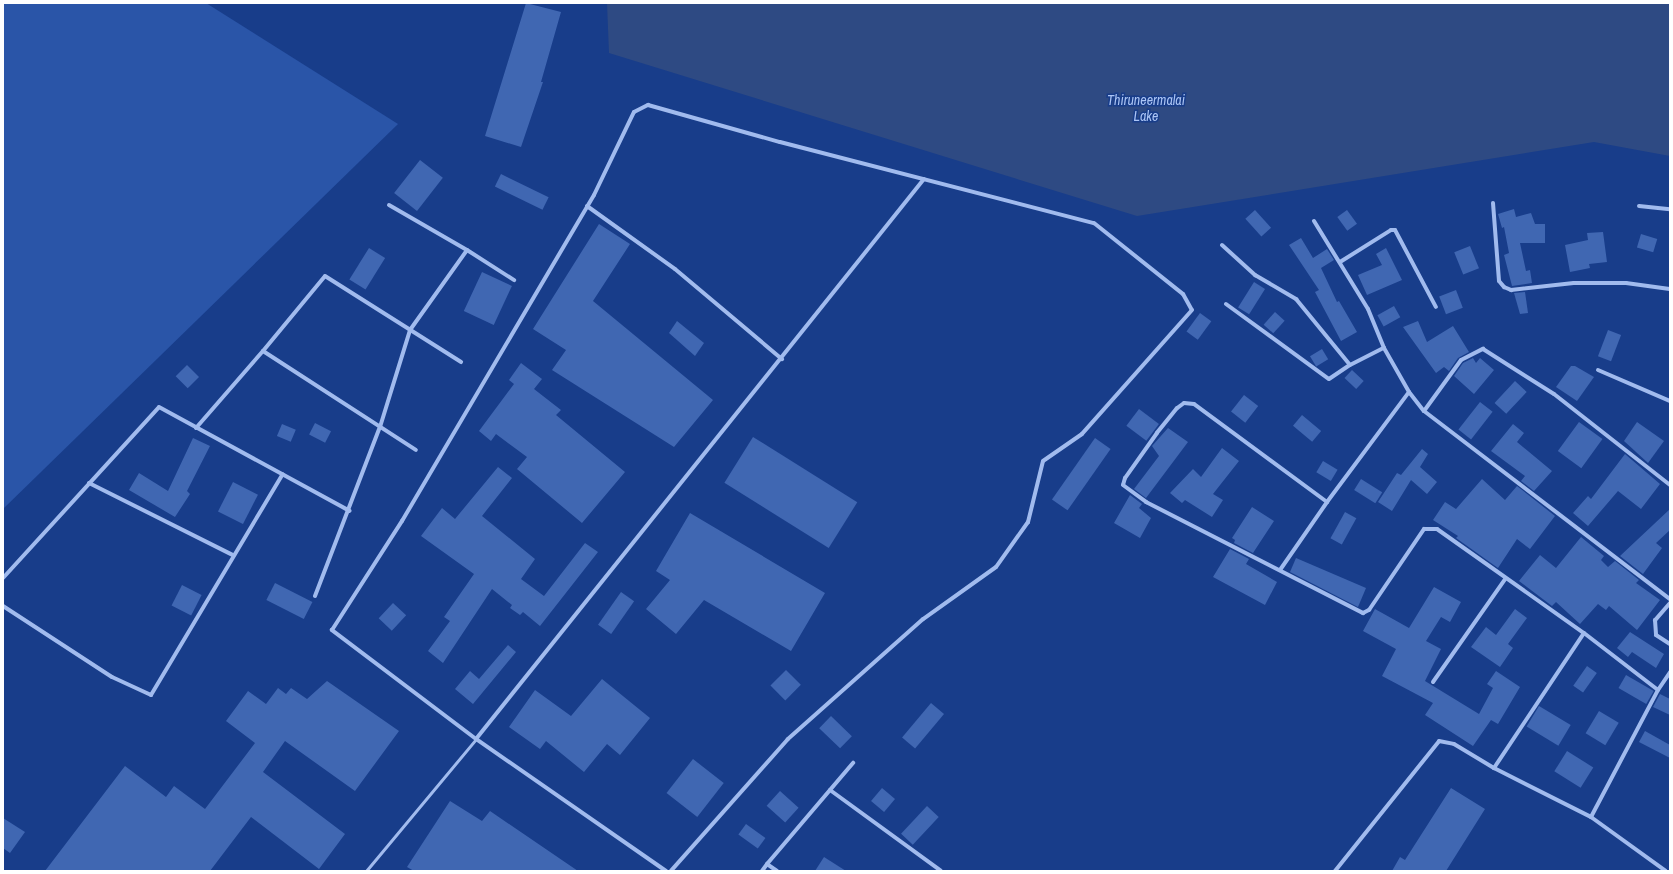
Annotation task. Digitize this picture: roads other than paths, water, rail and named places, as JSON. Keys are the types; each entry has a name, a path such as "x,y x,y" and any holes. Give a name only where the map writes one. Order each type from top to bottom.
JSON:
{"street":[{"path":"666,871 476,739 332,630 402,521 587,206 634,112 648,105 1094,223 1183,294 1192,310 1082,434 1043,461 1028,522 996,567 923,619 788,739 672,871"},
{"path":"476,739 782,359 924,179"},
{"path":"1493,203 1499,281 1504,287 1511,290 1574,283 1626,283 1670,289"},
{"path":"389,205 467,250 514,280"},
{"path":"587,206 675,269 782,359"},
{"path":"1639,206 1670,209"},
{"path":"1314,221 1368,309 1384,348 1409,392 1424,411 1670,599"},
{"path":"1340,262 1391,230 1395,230 1436,307"},
{"path":"1222,245 1255,275 1296,299 1350,365"},
{"path":"315,596 350,510 380,427 410,330 467,250"},
{"path":"196,428 325,276 461,362"},
{"path":"1226,304 1325,377 1332,378 1350,365 1384,348"},
{"path":"1424,411 1461,360 1483,349 1554,394 1670,485"},
{"path":"262,351 416,450"},
{"path":"1598,370 1670,401"},
{"path":"1280,570 1327,502 1409,392"},
{"path":"1327,502 1194,404 1184,403 1176,408 1125,478 1124,485 1127,490 1146,502 1364,613 1369,610 1424,529 1430,527 1437,529 1505,579 1584,633 1658,690"},
{"path":"3,578 159,408 350,510"},
{"path":"3,606 112,677 151,695 233,554 283,474"},
{"path":"89,483 233,554"},
{"path":"1433,682 1505,579"},
{"path":"1670,603 1655,620 1656,635 1670,644"},
{"path":"1494,768 1584,633"},
{"path":"1591,817 1658,690 1670,672"},
{"path":"1334,871 1439,741 1454,744 1494,768 1591,817 1666,871"},
{"path":"762,871 853,763"},
{"path":"830,790 941,871"},
{"path":"767,864 777,871"}],"lane":[{"path":"366,871 476,739"}],"water":[{"name":"Thiruneermalai Lake","path":"607,3 1670,3 1670,156 1594,142 1137,216 609,53"}]}
